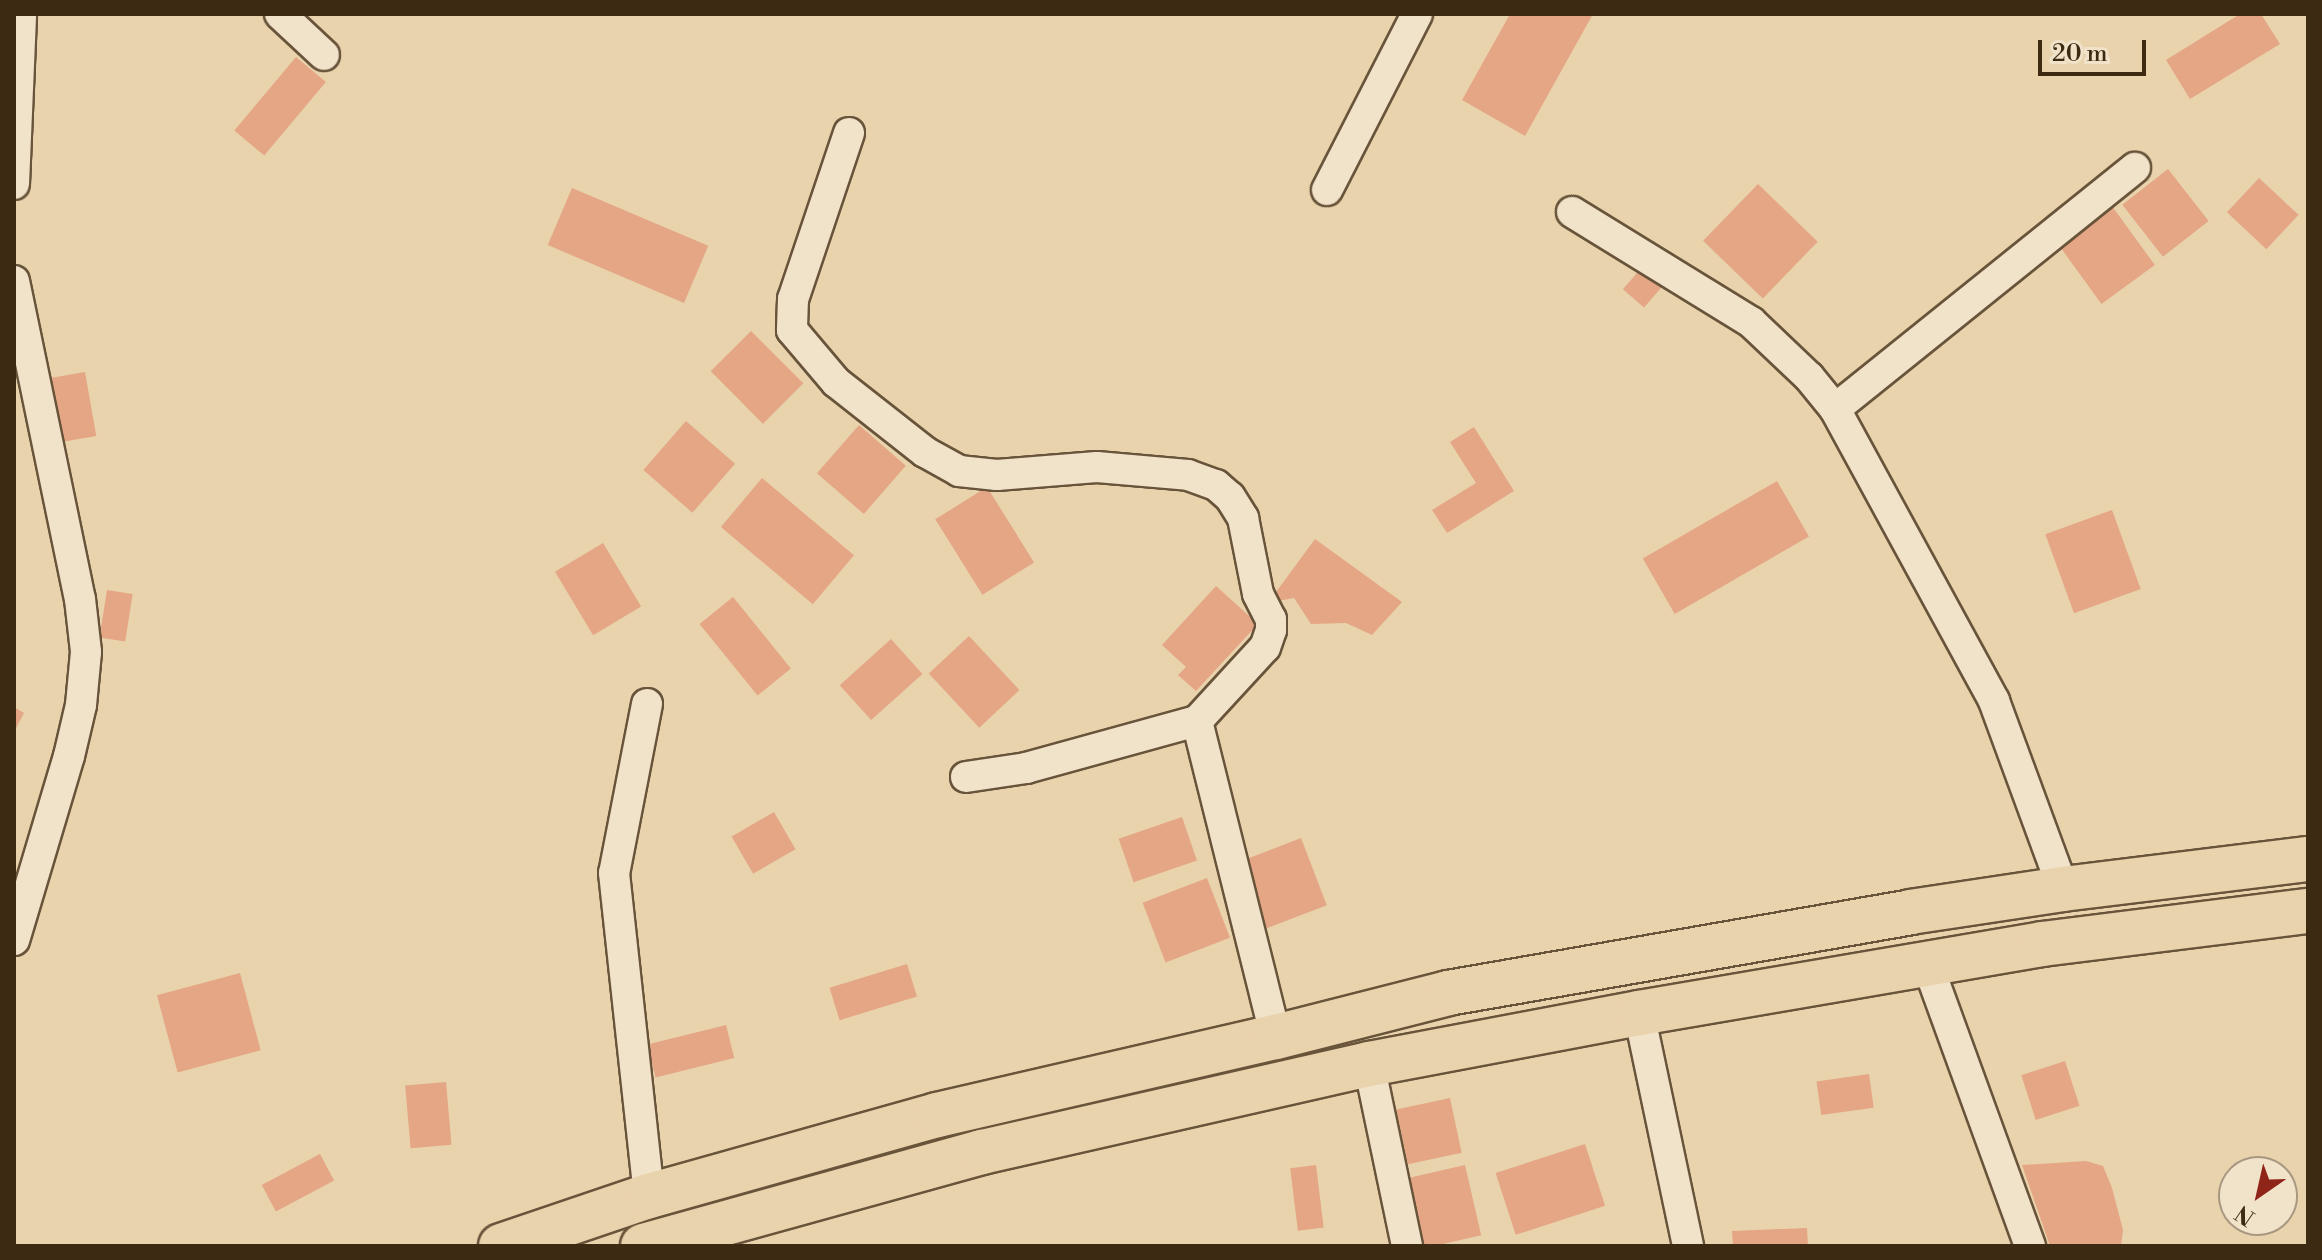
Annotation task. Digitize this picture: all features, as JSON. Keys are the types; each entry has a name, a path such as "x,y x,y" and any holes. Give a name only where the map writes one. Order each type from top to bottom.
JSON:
{"main road":[{"path":"501,1246 649,1196 937,1115 1276,1037 1448,993 1631,959 2063,889 2308,859"},
{"path":"643,1246 982,1152 1369,1064 1639,1013 2042,944 2308,911"}],"street":[{"path":"14,184 21,14"},
{"path":"280,14 324,55"},
{"path":"1327,190 1417,14"},
{"path":"849,133 793,299 792,330 836,382 925,452 959,471 997,475 1097,467 1188,475 1216,485 1230,497 1243,518 1258,594 1271,619 1265,647 1197,721 1026,768 966,777"},
{"path":"1835,409 2135,168"},
{"path":"1572,212 1751,322 1809,377 1835,409 1994,701 2063,889"},
{"path":"14,281 80,599 86,652 81,705 69,756 14,940"},
{"path":"647,704 614,873 649,1196"},
{"path":"1197,721 1276,1037"},
{"path":"1927,963 2030,1246"},
{"path":"1639,1013 1688,1246"},
{"path":"1369,1064 1407,1246"}],"building":[{"path":"1510,14 1593,14 1525,136 1462,100"},
{"path":"2240,14 2261,14 2280,44 2190,99 2166,60"},
{"path":"296,57 326,82 264,156 234,131"},
{"path":"2168,169 2209,221 2163,257 2122,205"},
{"path":"2259,178 2298,215 2266,249 2227,212"},
{"path":"1758,184 1818,242 1763,298 1703,241"},
{"path":"572,188 708,246 684,303 548,245"},
{"path":"2109,202 2155,265 2101,304 2056,241"},
{"path":"1657,250 1678,268 1644,308 1623,289"},
{"path":"751,331 803,383 763,424 711,371"},
{"path":"85,372 96,436 59,443 48,379"},
{"path":"686,421 735,464 692,513 643,470"},
{"path":"859,425 906,466 864,514 817,473"},
{"path":"1474,427 1514,491 1447,533 1432,510 1476,483 1450,442"},
{"path":"762,478 854,555 813,604 721,527"},
{"path":"1777,481 1809,536 1675,614 1643,558"},
{"path":"987,487 1034,562 982,595 935,519"},
{"path":"2112,510 2141,589 2074,613 2045,534"},
{"path":"1315,539 1402,602 1372,635 1346,623 1311,624 1294,598 1268,603"},
{"path":"603,543 641,606 593,635 555,572"},
{"path":"1216,586 1258,624 1196,691 1178,675 1186,667 1162,645"},
{"path":"107,590 133,594 125,641 99,637"},
{"path":"733,597 791,668 757,696 700,624"},
{"path":"969,636 1019,690 979,728 929,674"},
{"path":"891,639 922,674 871,720 840,685"},
{"path":"14,707 24,713 14,732"},
{"path":"774,812 796,849 753,874 732,837"},
{"path":"1182,817 1197,860 1134,882 1119,839"},
{"path":"1301,838 1327,905 1259,931 1233,864"},
{"path":"1207,878 1230,938 1166,962 1143,903"},
{"path":"907,964 917,997 839,1020 830,988"},
{"path":"240,973 261,1050 178,1073 157,995"},
{"path":"726,1025 734,1058 656,1078 647,1045"},
{"path":"2065,1061 2080,1106 2036,1120 2021,1075"},
{"path":"1869,1074 1874,1108 1821,1115 1817,1081"},
{"path":"446,1082 451,1145 411,1148 405,1086"},
{"path":"1450,1098 1462,1153 1408,1164 1396,1109"},
{"path":"1585,1144 1605,1206 1516,1235 1496,1173"},
{"path":"320,1154 334,1180 276,1211 262,1185"},
{"path":"2086,1161 2103,1166 2123,1230 2121,1246 2050,1246 2022,1165"},
{"path":"1316,1165 1324,1228 1298,1231 1290,1168"},
{"path":"1465,1165 1481,1235 1434,1246 1416,1246 1401,1180"},
{"path":"1807,1228 1808,1246 1733,1246 1732,1231"}]}
